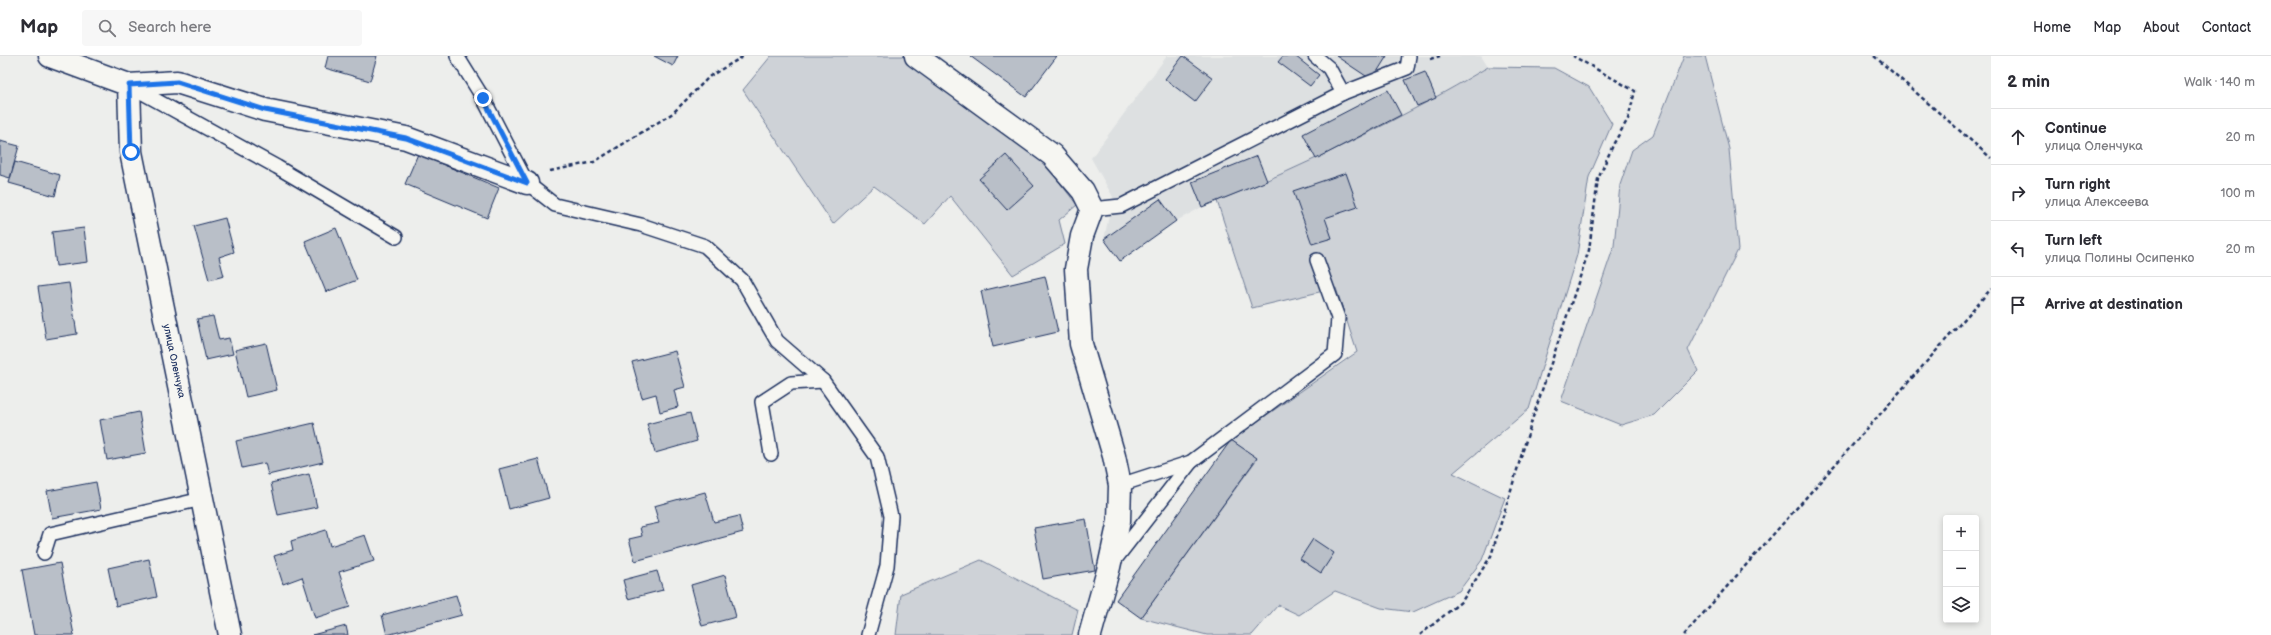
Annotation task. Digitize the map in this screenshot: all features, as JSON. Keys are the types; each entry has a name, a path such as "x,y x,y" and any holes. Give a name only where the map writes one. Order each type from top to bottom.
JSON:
{"street":[{"path":"50,56 129,85 177,82 265,110 406,138 525,180"},
{"path":"916,56 1052,155 1083,191 1092,208 1082,236 1076,269 1081,344 1114,456 1120,485 1119,521 1109,567 1090,635"},
{"name":"улица Оленчука","path":"129,85 131,152 230,635"}],"lane":[{"path":"457,56 483,98 525,180 555,205 642,225 705,246 742,280 777,341 822,381 877,457 891,516 887,566 868,635"},
{"path":"1315,56 1329,68 1343,93"},
{"path":"1092,208 1121,206 1343,93 1406,68 1409,56"},
{"path":"129,85 277,167 396,236"},
{"path":"1109,567 1192,462 1335,354 1338,318 1316,260"},
{"path":"770,454 762,402 791,383 822,381"},
{"path":"1120,485 1192,462"},
{"path":"44,553 50,534 202,499"}],"path":[{"path":"525,180 594,162 673,113 710,76 744,56"},
{"path":"1420,635 1462,601 1491,556 1533,417 1589,250 1598,179 1614,143 1628,119 1632,105 1635,91 1573,56"},
{"path":"1874,56 1991,158"},
{"path":"1684,635 1991,289"}],"shaded area":[{"path":"771,56 903,56 1041,158 1077,205 1059,220 1065,244 1013,275 950,196 925,224 874,186 833,224 743,90"},
{"path":"1167,56 1481,56 1488,67 1436,98 1316,159 1202,207 1176,221 1120,261 1104,239 1113,197 1091,158"},
{"path":"1684,56 1705,56 1729,149 1738,250 1688,350 1698,371 1654,415 1621,425 1561,401 1614,246 1620,185 1632,150 1653,135"},
{"path":"1488,67 1554,68 1589,87 1612,124 1589,177 1577,255 1529,409 1453,473 1505,498 1482,560 1459,591 1413,612 1381,608 1335,591 1299,615 1278,605 1252,635 1207,635 1141,618 1257,459 1231,440 1357,352 1336,288 1252,308 1217,201 1286,172 1355,140 1422,105"},
{"path":"981,560 1078,610 1072,635 896,635 901,594"}],"building":[{"path":"328,56 377,56 370,81 325,68"},
{"path":"654,56 678,56 673,66"},
{"path":"970,56 1057,56 1026,97"},
{"path":"1183,56 1213,78 1195,102 1165,79"},
{"path":"1283,56 1295,56 1319,75 1310,86 1278,62"},
{"path":"1336,56 1387,56 1372,80"},
{"path":"1425,72 1436,98 1417,106 1405,80"},
{"path":"1388,90 1401,115 1316,159 1303,134"},
{"path":"0,141 19,146 10,178 0,175"},
{"path":"418,154 499,188 487,218 405,184"},
{"path":"1006,155 1034,186 1007,210 979,179"},
{"path":"1257,156 1267,181 1202,207 1192,182"},
{"path":"15,162 60,175 55,196 9,183"},
{"path":"1346,173 1358,207 1325,218 1332,238 1312,244 1293,191"},
{"path":"1160,199 1176,221 1120,261 1104,239"},
{"path":"225,218 234,252 219,257 224,276 209,280 194,226"},
{"path":"84,228 88,262 56,266 52,232"},
{"path":"336,228 357,280 326,292 305,241"},
{"path":"1045,276 1058,332 993,347 981,291"},
{"path":"69,283 77,334 46,339 38,287"},
{"path":"213,316 219,340 229,338 233,354 206,360 197,319"},
{"path":"266,343 277,390 246,397 235,350"},
{"path":"675,351 685,387 674,390 678,407 660,412 656,394 642,398 632,362"},
{"path":"139,412 146,453 107,460 100,420"},
{"path":"690,413 697,441 655,453 647,424"},
{"path":"314,423 323,462 268,475 265,463 242,468 236,441"},
{"path":"1231,440 1257,458 1141,618 1116,600"},
{"path":"538,459 549,498 509,509 499,469"},
{"path":"309,474 317,507 278,515 271,483"},
{"path":"96,482 101,509 52,518 47,491"},
{"path":"705,492 714,522 739,516 743,532 635,561 629,539 642,536 640,527 659,523 654,506"},
{"path":"1086,519 1095,570 1043,579 1034,528"},
{"path":"326,530 330,546 365,535 374,561 339,572 350,607 315,618 302,577 283,584 274,556 293,550 291,541"},
{"path":"1313,539 1334,553 1321,573 1300,559"},
{"path":"149,559 157,597 116,606 108,568"},
{"path":"60,563 74,635 34,635 22,570"},
{"path":"657,571 663,590 628,599 623,580"},
{"path":"725,575 736,617 702,626 691,585"},
{"path":"456,595 462,615 387,635 382,615"},
{"path":"346,626 348,635 312,635"}],"route":[{"path":"131,152 129,85 177,82 265,110 406,138 527,183 483,98"}]}
